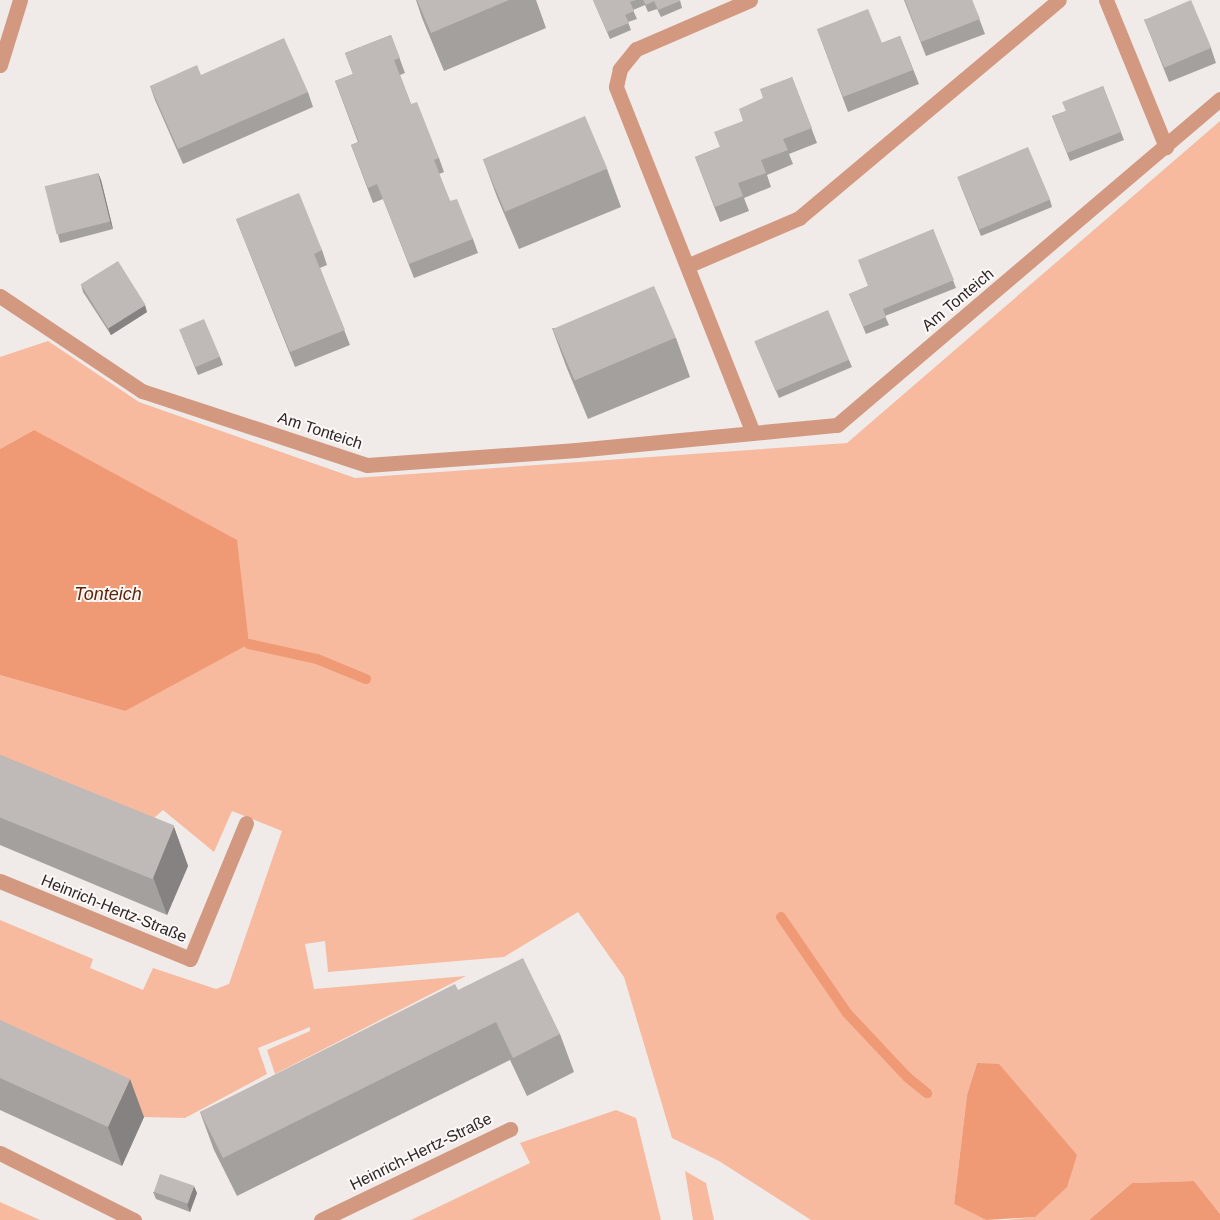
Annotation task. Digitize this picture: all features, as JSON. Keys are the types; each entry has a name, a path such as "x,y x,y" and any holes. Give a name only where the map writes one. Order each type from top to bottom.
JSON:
{"street":[{"path":"0,65 20,0"},
{"path":"750,0 636,49 620,69 616,87 689,265 753,433"},
{"path":"689,265 799,218 1059,0"},
{"path":"1106,0 1166,147"},
{"name":"Am Tonteich","path":"0,296 142,391 367,465 837,425 1166,147 1220,99"},
{"name":"Heinrich-Hertz-Straße","path":"0,881 190,959 246,823"},
{"name":"Heinrich-Hertz-Straße","path":"321,1220 510,1129"},
{"path":"0,1152 134,1220"}],"shaded area":[{"path":"1220,121 1220,1214 1194,1181 1132,1183 1089,1220 1006,1220 1035,1217 977,1063 967,1095 954,1204 986,1220 811,1220 719,1161 672,1138 624,977 578,912 504,957 328,972 325,941 305,944 314,989 466,976 275,1074 267,1050 310,1031 310,1027 258,1048 267,1074 185,1118 144,1117 0,1052 0,920 93,959 90,968 143,990 153,968 216,989 229,984 282,831 232,811 214,852 163,810 153,819 0,756 0,675 125,711 34,430 0,449 0,357 48,341 139,402 355,478 847,443"},
{"path":"616,1110 636,1118 661,1220 411,1220 530,1163 520,1143"},
{"path":"685,1171 706,1183 714,1220 693,1220"},
{"path":"0,1202 40,1220 0,1220"}],"water":[{"name":"Tonteich","path":"34,430 237,540 249,644 125,711 0,675 0,449"},
{"path":"977,1063 999,1064 1077,1155 1067,1187 1035,1217 986,1220 954,1204 967,1095"},
{"path":"1194,1181 1220,1214 1220,1220 1089,1220 1132,1183"}],"building":[{"path":"417,0 509,0 431,33"},
{"path":"593,0 636,0 630,2 634,11 625,15 629,23 607,32"},
{"path":"643,0 680,1 658,10 654,1 646,5"},
{"path":"905,0 972,0 980,19 921,42"},
{"path":"1191,0 1211,48 1164,68 1144,20"},
{"path":"868,9 882,43 900,36 913,70 843,97 817,29"},
{"path":"391,35 400,58 394,60 411,104 417,102 439,158 434,160 450,201 457,199 473,239 409,264 377,184 368,188 351,145 359,142 335,81 353,74 345,53"},
{"path":"284,38 308,92 178,149 150,86 197,65 201,75"},
{"path":"792,77 812,128 783,139 788,150 761,160 766,173 738,183 743,196 715,207 695,157 720,147 714,132 743,121 739,109 763,98 760,89"},
{"path":"1103,86 1121,132 1067,153 1052,116 1066,111 1062,102"},
{"path":"585,116 607,168 505,212 483,159"},
{"path":"1028,147 1050,199 979,230 957,177"},
{"path":"98,173 110,222 57,235 45,186"},
{"path":"299,193 322,250 314,254 345,330 290,352 236,219"},
{"path":"933,229 954,280 883,309 886,317 863,327 849,294 868,286 858,260"},
{"path":"118,261 146,305 108,328 81,284"},
{"path":"654,286 676,338 575,381 553,329"},
{"path":"828,310 849,360 775,391 754,341"},
{"path":"204,319 220,357 195,367 179,330"},
{"path":"0,755 174,825 153,879 0,818"},
{"path":"523,958 560,1034 513,1058 496,1022 223,1158 200,1112 455,984 458,990"},
{"path":"0,1020 130,1079 108,1127 0,1078"},
{"path":"160,1174 194,1186 188,1204 154,1192"}],"waterway":[{"path":"249,644 317,659 366,679"},
{"path":"781,917 847,1013 907,1077 927,1093"}]}
